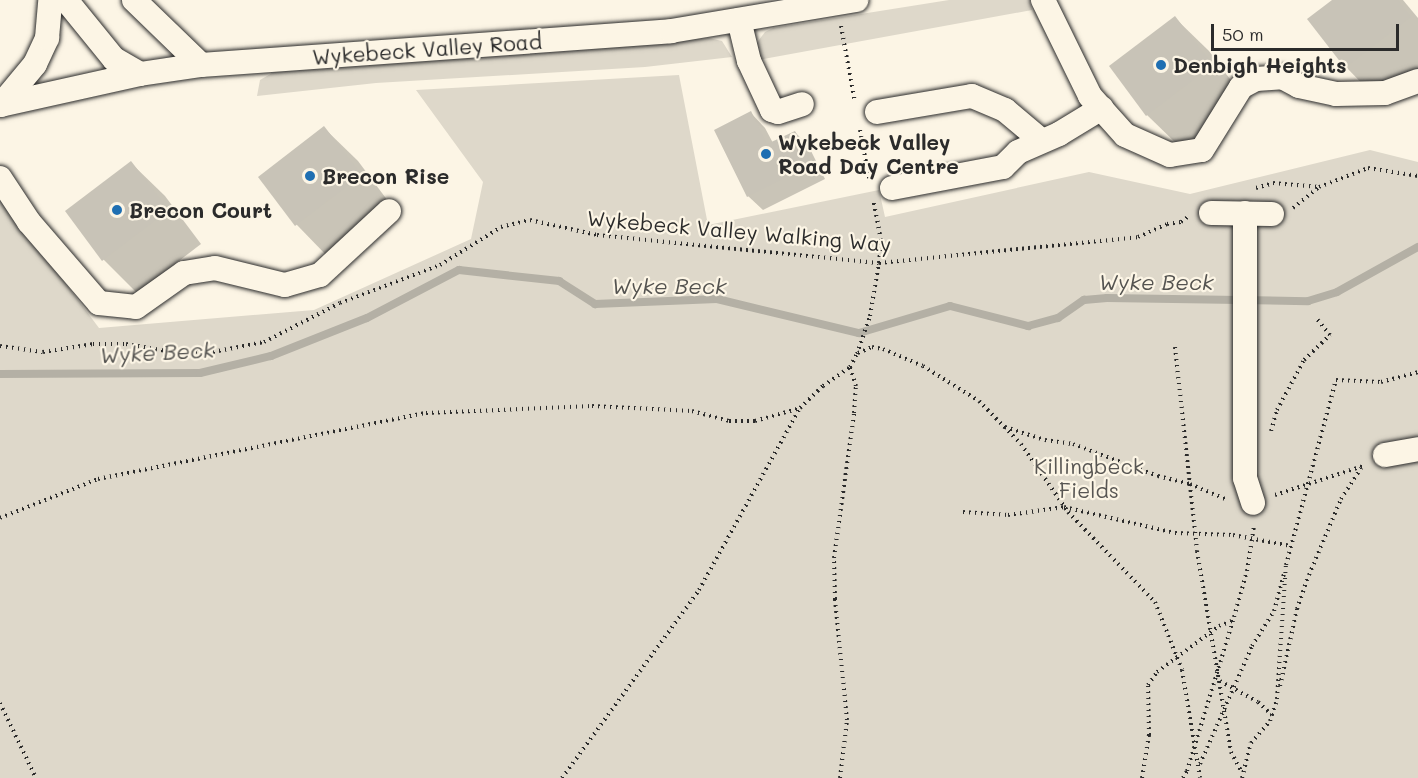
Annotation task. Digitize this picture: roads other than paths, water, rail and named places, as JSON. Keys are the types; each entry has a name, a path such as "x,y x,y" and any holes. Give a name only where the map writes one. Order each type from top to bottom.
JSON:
{"street":[{"path":"1,105 35,64 47,38 50,0"},
{"path":"66,0 114,59 140,74"},
{"path":"134,0 201,65"},
{"path":"1044,0 1090,96 1125,135 1170,155 1202,150 1240,87 1256,79 1282,77 1299,86 1336,94 1385,93 1418,81"},
{"name":"Wykebeck Valley Road","path":"1,105 140,74 201,65 671,31 846,2"},
{"path":"739,20 749,61 772,110 778,112 802,104"},
{"path":"864,115 972,96 1005,110 1042,141"},
{"path":"878,187 1003,167 1018,152 1102,108"},
{"path":"0,178 29,222 99,303 136,307 184,273 215,268 285,285 320,275 389,211"},
{"path":"1248,202 1245,294 1245,478 1253,503"},
{"path":"1205,211 1248,202 1272,214"},
{"path":"1385,455 1418,449"}],"waterway":[{"name":"Wyke Beck","path":"0,374 200,373 271,356 367,318 459,270 559,281 595,304 717,299 859,333 950,306 1028,326 1058,318 1084,300 1107,298 1308,301 1337,292 1418,247"}],"place":[{"name":"Denbigh Heights","path":"1161,65"},
{"name":"Wykebeck Valley Road Day Centre","path":"766,154"},
{"name":"Brecon Rise","path":"310,176"},
{"name":"Brecon Court","path":"117,210"}],"park label":[{"name":"Killingbeck Fields","path":"1089,478"}]}
